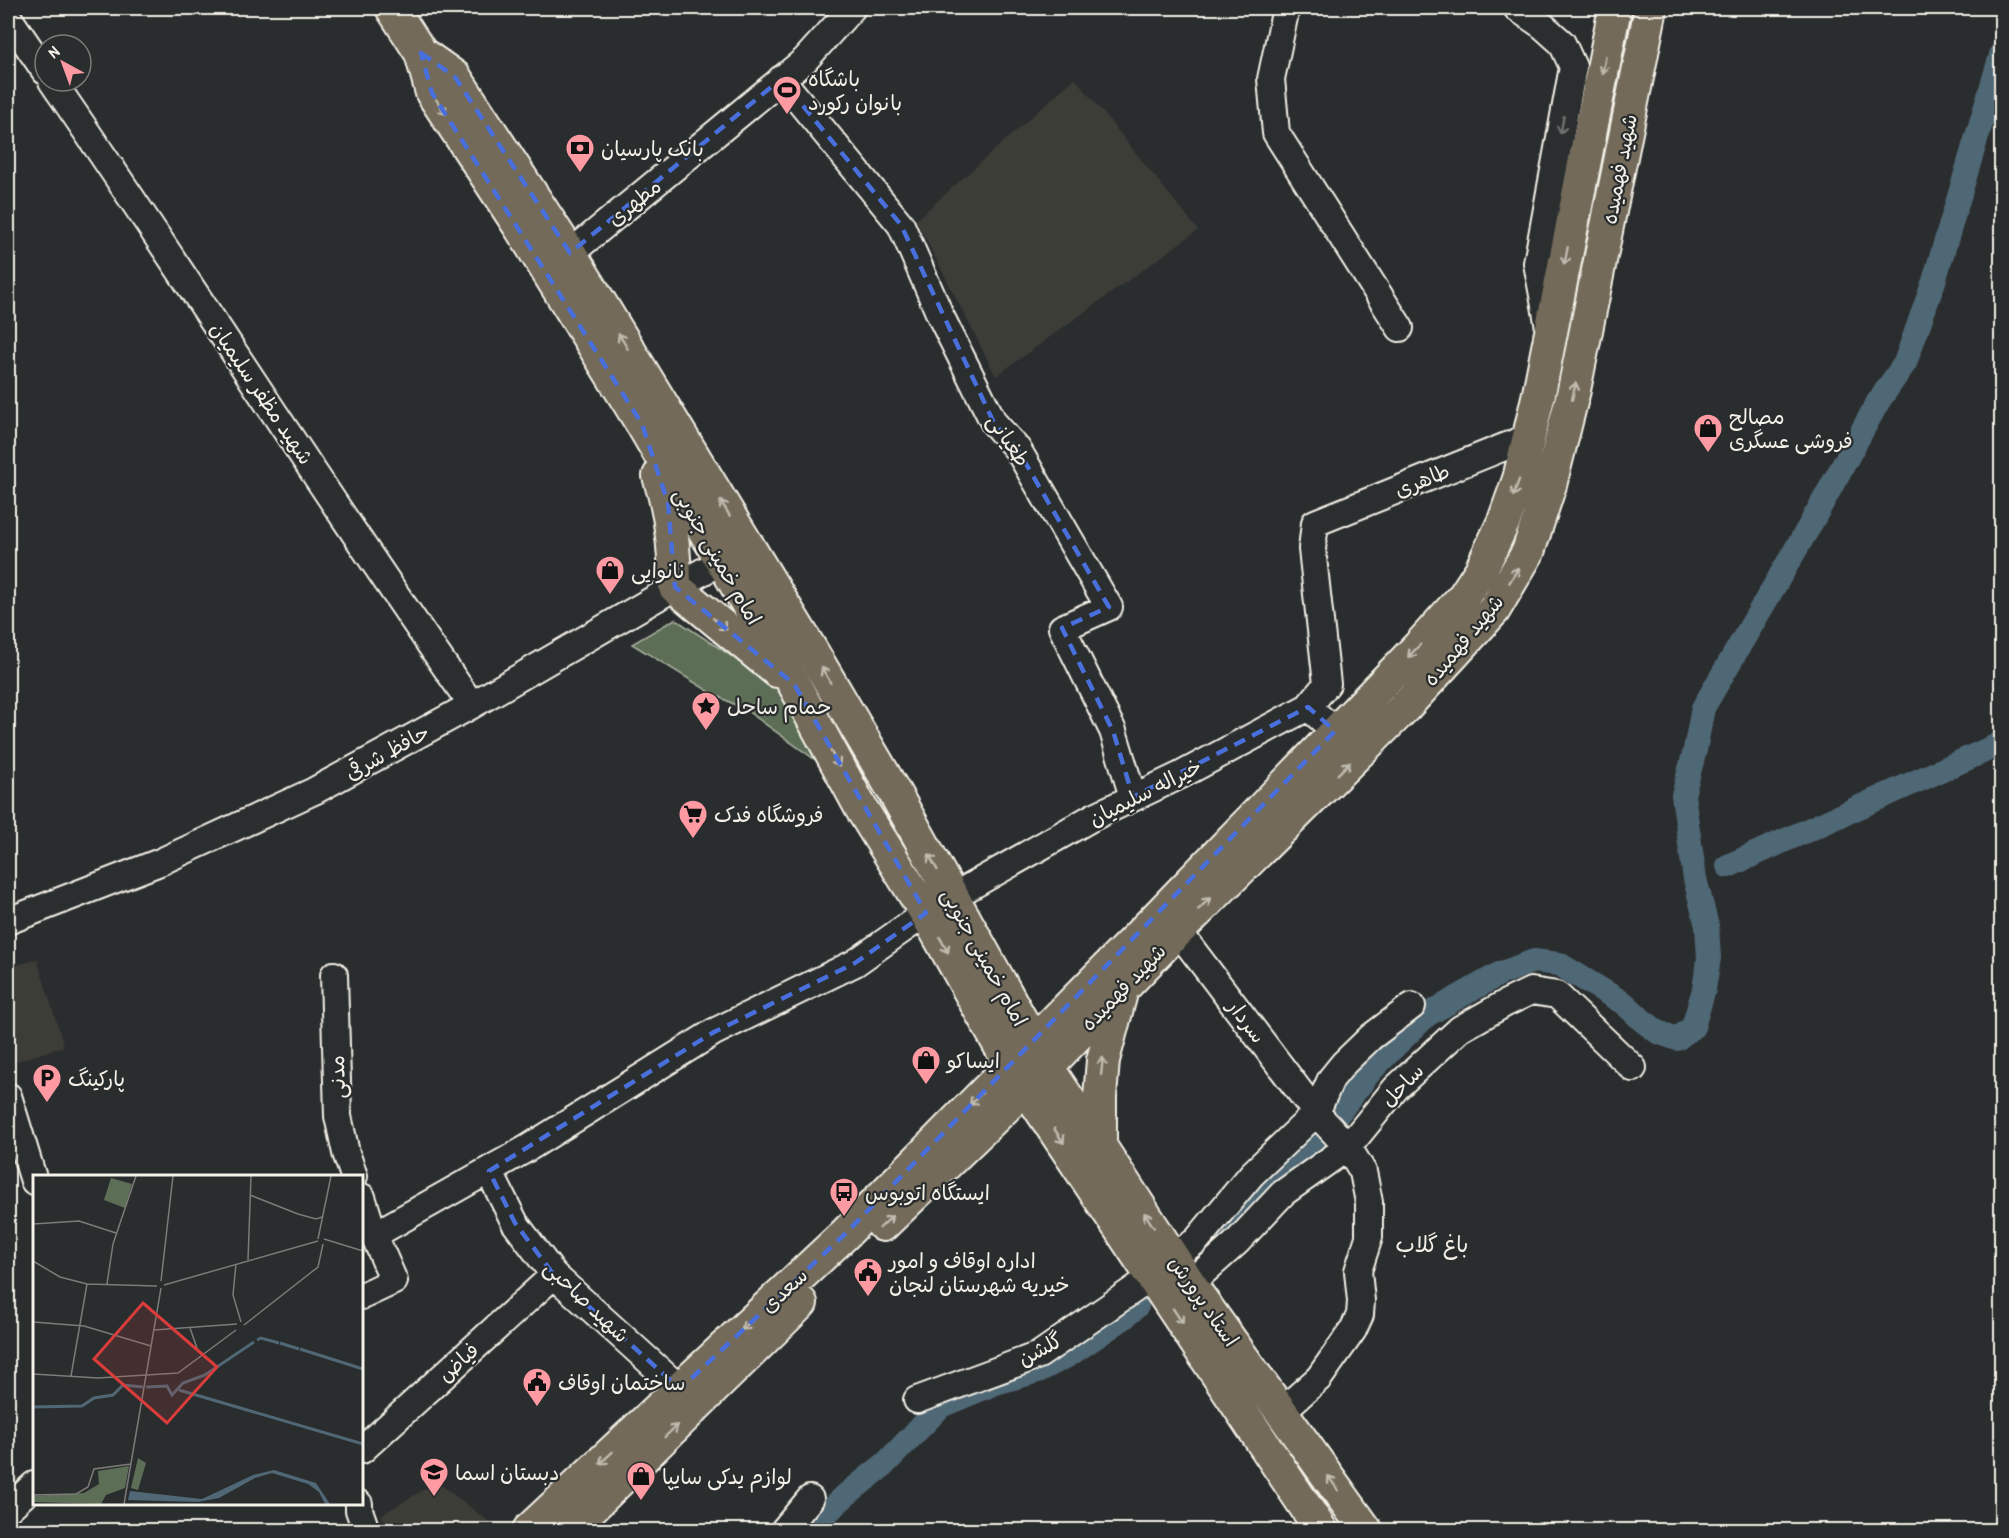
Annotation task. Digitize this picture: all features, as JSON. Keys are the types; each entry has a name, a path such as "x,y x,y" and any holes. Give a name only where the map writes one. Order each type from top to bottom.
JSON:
{"main road":[{"name":"امام خمینی جنوبی","path":"392,8 421,53 432,93 520,227 546,273 642,424 794,684 861,808 926,913 1028,1065"},
{"name":"شهید فهمیده","path":"1028,1065 1157,917 1426,638 1464,596 1481,570 1504,521 1519,479 1551,334 1615,8"},
{"name":"شهید فهمیده","path":"1028,1065 1122,989 1405,707 1494,610 1528,552 1550,485 1575,390 1651,8"},
{"name":"امام خمینی جنوبی","path":"421,53 455,77 570,254 810,648 952,897 1028,1065"},
{"path":"642,424 668,503 675,552 675,586 794,684"},
{"path":"1100,1146 1102,1060 1122,989"},
{"name":"استاد پرورش","path":"1028,1065 1100,1146 1163,1267 1190,1284 1366,1530"},
{"name":"استاد پرورش","path":"1028,1065 1163,1267 1321,1530"},
{"name":"سعدی","path":"529,1530 802,1302 1028,1065"},
{"name":"سعدی","path":"569,1530 688,1398"}],"street":[{"path":"1286,8 1271,79 1276,133 1400,328"},
{"path":"1518,8 1544,26 1562,43 1573,67 1537,263 1551,334"},
{"name":"مطهری","path":"546,273 805,60 839,12"},
{"path":"8,17 33,53"},
{"name":"طغیانی","path":"782,79 901,225 941,316 994,423 1018,450 1108,607 1062,628 1113,731 1133,797"},
{"name":"شهید مظفر سلیمیان","path":"60,93 162,241 409,615 472,705"},
{"name":"طاهری","path":"1308,707 1327,684 1312,549 1315,523 1529,437"},
{"name":"حافظ شرقی","path":"8,921 160,862 292,801 472,705 675,586 748,547"},
{"path":"1308,707 1335,731"},
{"name":"خیراله سلیمیان","path":"952,897 1093,817 1181,775 1308,707"},
{"path":"374,1235 489,1171 714,1032 855,963 926,913"},
{"name":"سردار","path":"1178,931 1316,1113 1348,1147 1363,1172 1369,1202 1368,1237 1358,1271 1360,1315 1353,1330 1319,1378 1282,1411"},
{"name":"مدنی","path":"334,975 338,1116 354,1175"},
{"name":"ساحل","path":"1190,1284 1237,1242 1283,1193 1348,1147 1396,1088 1460,1029 1531,991 1557,995 1633,1068"},
{"path":"1316,1113 1331,1079 1344,1063 1377,1031 1412,1006"},
{"path":"8,1096 33,1178"},
{"name":"گلشن","path":"917,1400 1039,1355 1163,1267 1196,1241 1252,1174 1316,1113"},
{"name":"شهید صاحبی","path":"489,1171 515,1223 554,1275 688,1398"},
{"path":"363,1200 374,1235 394,1281 363,1296"},
{"name":"فیاض","path":"363,1449 554,1275"},
{"path":"8,1509 33,1486"},
{"path":"784,1530 810,1499"},
{"path":"359,1505 366,1530"}],"highlighted area":[{"path":"421,53 455,77 570,253 781,79 901,225 994,423 1018,450 1109,607 1062,628 1113,731 1133,797 1308,707 1335,731 844,1235 680,1389 554,1275 515,1223 489,1171 714,1032 855,963 926,913 794,684 675,587 668,503 642,424 432,93"}],"shaded area":[{"path":"1075,78 1198,230 996,376 916,220"},
{"path":"37,959 64,1046 8,1064 8,968"},
{"name":"دبستان اسما","path":"437,1482 500,1530 388,1530 381,1515"}],"green space":[{"path":"675,619 783,690 835,774 747,711 710,692 632,644"}],"waterway":[{"path":"1189,1265 1211,1247 1241,1208 1273,1176 1301,1149 1325,1131 1369,1073 1427,1015 1499,974 1534,961 1559,964 1625,1004 1658,1032 1677,1039 1693,1027 1704,989 1709,958 1707,926 1695,879 1683,795 1703,708 1810,525 1878,402 1905,363 1934,281 2002,52"},
{"path":"1728,866 2002,743"},
{"path":"811,1530 846,1495 885,1464 941,1406 996,1383 1038,1371 1069,1355 1125,1317 1137,1306"}],"place":[{"name":"باشگاه بانوان رکورد","path":"787,116"},
{"name":"بانک پارسیان","path":"580,174"},
{"name":"مصالح فروشی عسگری","path":"1708,454"},
{"name":"نانوایی","path":"610,596"},
{"name":"حمام ساحل","path":"706,732"},
{"name":"فروشگاه فدک","path":"693,840"},
{"name":"ایساکو","path":"926,1086"},
{"name":"پارکینگ","path":"47,1104"},
{"name":"ایستگاه اتوبوس","path":"844,1218"},
{"name":"اداره اوقاف و امور خیریه شهرستان لنجان","path":"868,1298"},
{"name":"ساختمان اوقاف","path":"537,1408"},
{"name":"دبستان اسما","path":"434,1498"},
{"name":"لوازم یدکی سایپا","path":"641,1502"}],"district":[{"name":"باغ گلاب","path":"1432,1244"}]}
